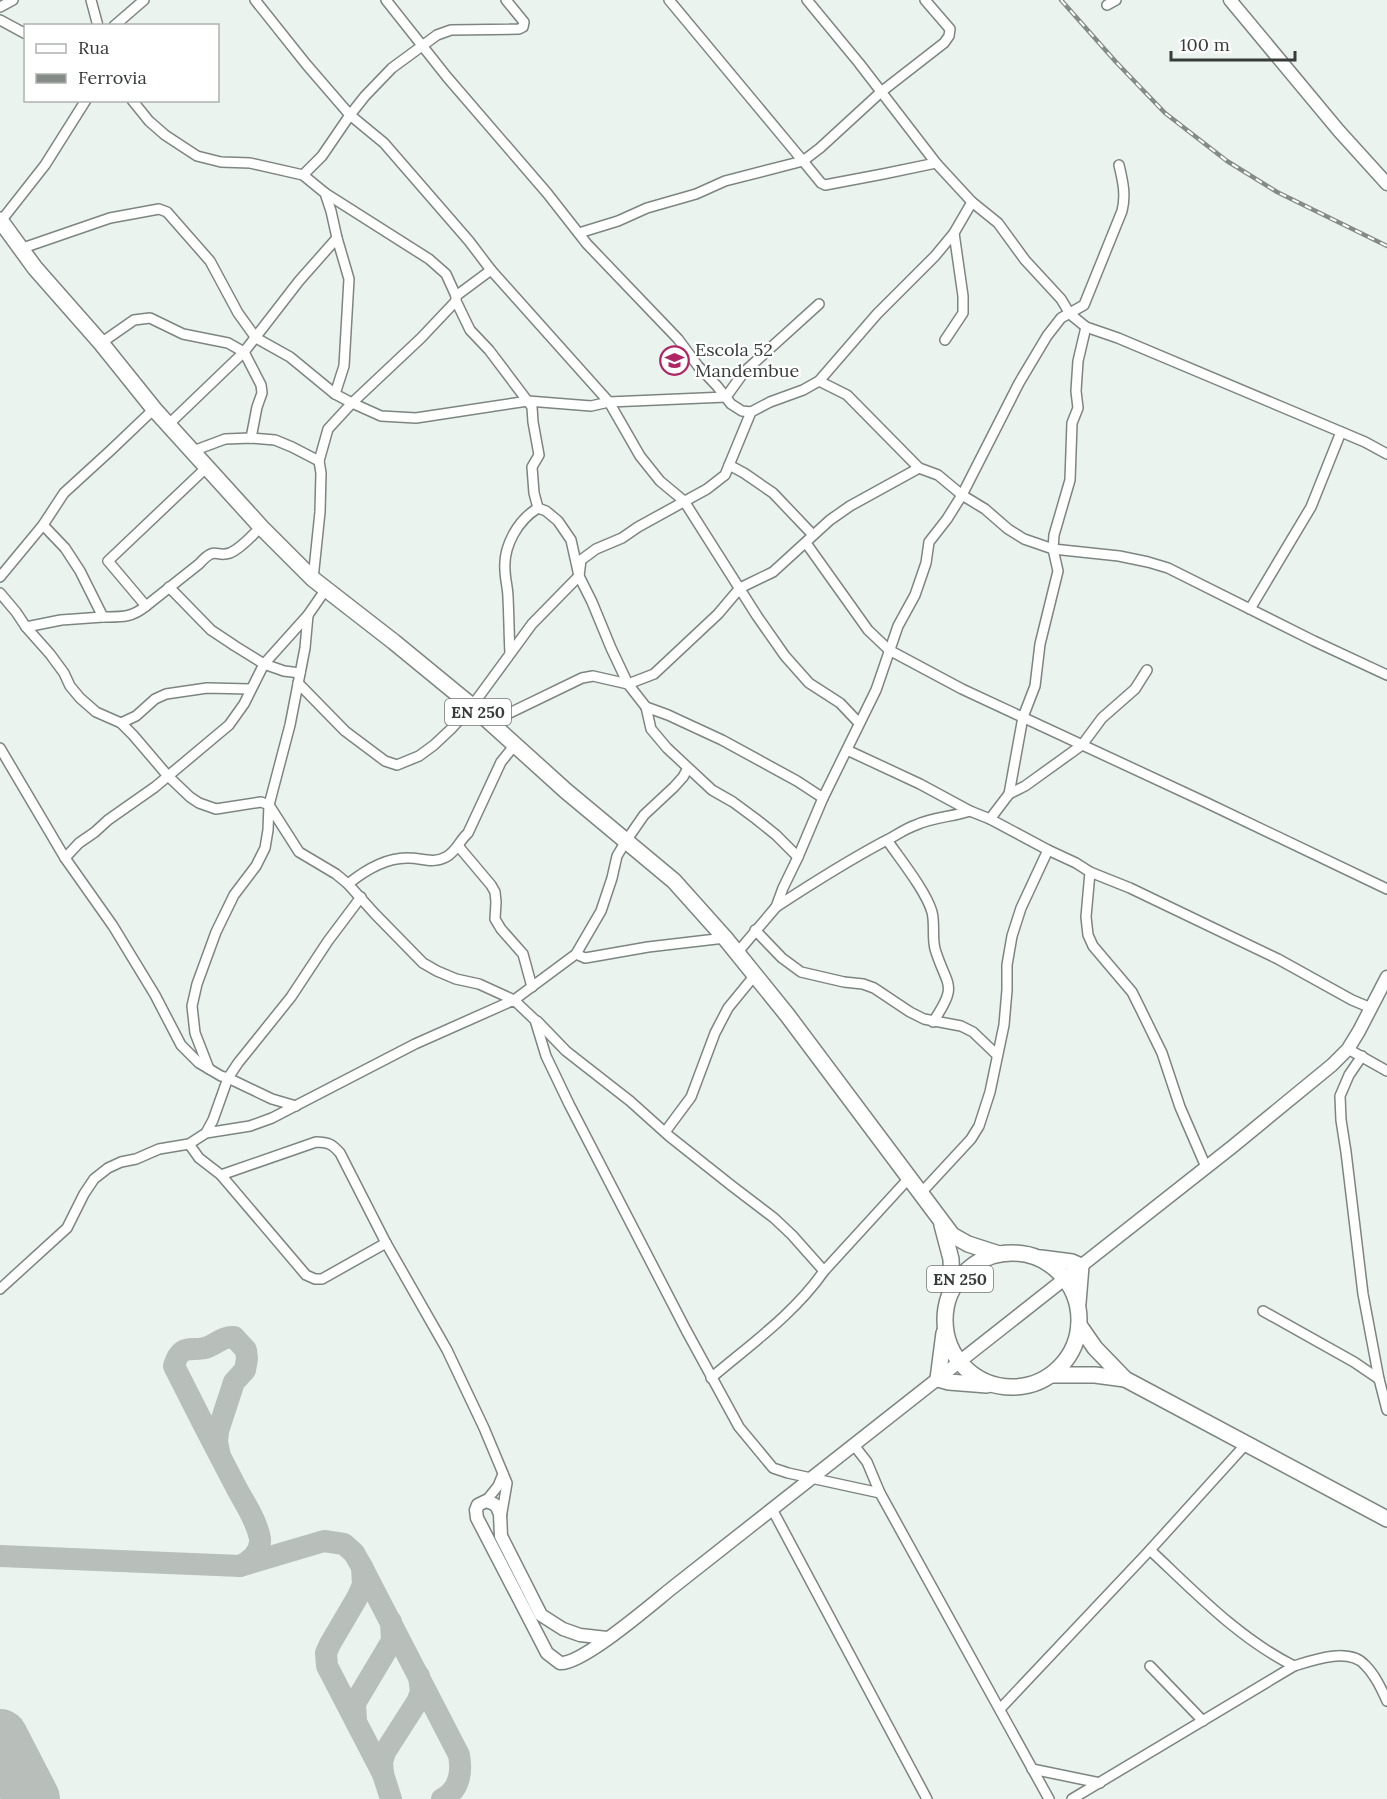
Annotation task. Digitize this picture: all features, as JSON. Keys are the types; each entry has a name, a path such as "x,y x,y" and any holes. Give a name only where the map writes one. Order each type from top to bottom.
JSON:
{"main road":[{"name":"EN 250","path":"2,228 66,306 101,343 154,409 261,527 313,579 472,706 514,746 674,881 725,938 788,1016 952,1235 969,1244 999,1254"},
{"name":"EN 250","path":"940,1219 951,1259 952,1290"},
{"name":"EN 250","path":"1017,1253 1035,1257 1051,1266 1065,1278 1073,1293 1078,1308 1079,1325 1075,1344 1065,1361 1051,1375 1036,1383 1020,1387 987,1382 972,1373 960,1361 950,1345 945,1327 946,1308 952,1290 964,1273 980,1261 999,1254 1017,1253"},
{"path":"1035,1257 1071,1262 1081,1266 1078,1308"},
{"name":"EN 250","path":"1079,1325 1095,1348 1125,1379 1387,1519"},
{"path":"945,1327 938,1379 949,1382 1003,1386"},
{"name":"EN 250","path":"1051,1375 1095,1375 1125,1379"}],"street":[{"path":"0,7 13,0"},
{"path":"91,0 97,24"},
{"path":"116,24 144,0"},
{"path":"255,0 350,115 384,143 469,241 490,270 609,402 640,456 660,482 684,501 784,656 809,683 840,703 859,723"},
{"path":"386,0 461,94 548,193 587,244 678,339 698,366 726,397 742,411 751,412 819,381 877,314 935,256 954,233 972,202"},
{"path":"303,175 322,156 365,96 392,68 422,45 451,30 521,29 524,22 506,0"},
{"path":"669,0 821,183 825,185 936,163"},
{"path":"807,0 936,163 972,202 998,223 1025,260 1062,299 1070,314 1086,327 1118,338 1365,442 1387,454"},
{"path":"579,233 618,221 647,208 696,194 725,181 803,160 829,140 881,92 944,43 949,36 950,29 925,0"},
{"path":"1230,0 1339,131 1387,184"},
{"path":"0,20 24,33"},
{"path":"2,228 85,102"},
{"path":"134,102 149,121 165,135 197,156 303,175 325,193 429,259 446,274 470,330 489,350 532,407 539,455 532,467 538,508"},
{"path":"776,907 823,798 876,690 898,626 915,595 926,563 929,542 962,495 1019,383 1047,336 1061,318 1084,305 1125,200 1119,165"},
{"path":"325,193 349,279 344,366 335,394"},
{"path":"20,249 110,218 159,209 172,216 206,256 238,313 256,338 290,357 335,394 381,416 416,418 528,401 591,406 609,402 726,397"},
{"path":"945,340 963,313 963,296 954,233"},
{"path":"169,424 244,352 280,304 337,238"},
{"path":"313,579 320,512 319,461 328,429 352,403 422,338 456,299 490,270"},
{"path":"726,397 744,372 819,304"},
{"path":"101,343 134,320 150,318 183,334 228,343 244,352 261,385 262,393 251,438"},
{"path":"1009,794 1023,717 1035,686 1040,644 1058,571 1053,549 1054,535 1070,480 1072,423 1078,408 1076,391 1078,361 1086,327"},
{"path":"819,381 847,395 919,468 938,475 1016,534 1053,549 1119,556 1168,568 1314,642 1387,675"},
{"path":"0,577 43,525 64,493 154,409"},
{"path":"169,587 211,630 264,664 284,670 299,678 345,730 385,761 397,765 419,756 434,745 472,706 532,624 579,576 581,560 596,549 622,538 707,489 725,475 751,412"},
{"path":"1250,609 1311,507 1341,432"},
{"path":"193,451 225,439 251,438 275,440 319,461"},
{"path":"729,465 773,493 813,535"},
{"path":"146,606 108,561 207,467"},
{"path":"489,723 582,678 593,676 628,684 654,674 717,614 740,588 773,572 830,520 850,506 919,468"},
{"path":"510,653 505,559 510,542 521,521 538,508 546,511 558,521 571,540 579,576 628,684 646,707 651,729 667,748 712,790 734,802 776,835 798,857"},
{"path":"43,525 65,548 80,571 102,617"},
{"path":"26,627 62,620 133,615 213,552 229,554 261,527"},
{"path":"806,543 868,630 889,650 944,680 1387,889"},
{"path":"64,858 79,843 155,787 229,725 244,704 264,664 308,615 326,589"},
{"path":"0,593 50,654 80,698 96,712 121,723 168,776 199,803 216,808 261,802 268,805 299,852 336,874 348,884 423,963 456,979 479,984 514,1000 566,1051 774,1218 824,1271"},
{"path":"209,1069 195,1033 192,1006 197,984 216,933 234,895 256,866 265,848 268,805 281,762 299,678 308,615"},
{"path":"990,819 1009,794 1025,786 1082,745 1102,718 1135,689 1147,670"},
{"path":"121,723 166,694 207,688 250,689"},
{"path":"646,707 722,740 823,798"},
{"path":"348,884 365,870 374,866 408,857 433,861 446,858 459,847 468,833 501,762 514,746"},
{"path":"0,748 64,858 113,926 155,995 181,1045 200,1063 221,1076 272,1099 296,1106"},
{"path":"847,750 990,819 1090,872 1130,888 1278,959 1371,1008"},
{"path":"0,1289 68,1228 84,1194 94,1179 108,1168 159,1149 189,1144 206,1133 250,1126 296,1106 415,1044 514,1000 576,954 601,910 617,856 644,815 674,787 688,768"},
{"path":"737,953 776,907 846,861 915,825 931,819 955,816 970,811"},
{"path":"887,840 931,909 935,947 950,986 949,995 933,1022"},
{"path":"459,847 495,892 495,919 523,954 532,987"},
{"path":"921,1193 971,1139 979,1126 990,1092 1004,1025 1007,965 1012,936 1021,908 1048,850"},
{"path":"1090,872 1086,917 1088,935 1093,946 1132,992 1162,1053 1180,1107 1206,1167"},
{"path":"206,1133 228,1078 291,997 328,941 361,897"},
{"path":"755,930 782,958 801,972 874,988 909,1012 933,1022 961,1026 973,1032 997,1055"},
{"path":"576,954 585,958 648,947 725,938"},
{"path":"665,1132 691,1097 715,1033 728,1008 754,975"},
{"path":"503,1474 498,1486 486,1502 478,1505 477,1518 547,1653 560,1663 572,1661 607,1638 938,1379 1332,1065 1348,1049 1371,1008 1383,994 1387,977"},
{"path":"536,1020 546,1056 569,1104 711,1378 739,1427 772,1468 880,1493"},
{"path":"1348,1049 1387,1071"},
{"path":"1362,1056 1349,1075 1340,1096 1341,1120 1363,1294 1379,1379 1387,1408"},
{"path":"221,1175 316,1142 332,1144 340,1153 386,1243 447,1350 484,1428 507,1486 500,1521"},
{"path":"189,1144 199,1158 221,1175 306,1275 322,1279 386,1243"},
{"path":"711,1378 796,1306 824,1271 910,1177"},
{"path":"1263,1311 1354,1362 1379,1379"},
{"path":"853,1444 867,1462 880,1493 1049,1799"},
{"path":"1000,1710 1246,1444"},
{"path":"486,1502 494,1504 500,1514 501,1536 541,1615 563,1629 580,1635 607,1638"},
{"path":"771,1509 927,1799"},
{"path":"1150,1550 1222,1617 1272,1655 1294,1666"},
{"path":"1072,1799 1294,1666 1324,1656 1348,1657 1364,1663 1379,1684 1387,1701"},
{"path":"1150,1666 1203,1721"},
{"path":"1032,1768 1100,1783"}],"taxiway":[{"path":"220,1456 217,1442 218,1431 234,1382 245,1370 247,1359 246,1350 234,1337 203,1349 188,1349 180,1353 174,1366 219,1455 256,1525 260,1539 257,1552 240,1566"},
{"path":"0,1556 240,1566 324,1541 344,1544 354,1553 362,1567 459,1755 460,1768 456,1786 442,1799"},
{"path":"362,1567 363,1585 330,1644 326,1653 327,1666 383,1774 391,1799"},
{"path":"356,1721 355,1703 392,1641 391,1622"},
{"path":"383,1774 382,1762 385,1752 421,1692 419,1676"}],"runway":[{"path":"0,1737 32,1799"}],"railway":[{"path":"1061,0 1165,113 1227,161 1277,192 1387,246"}],"place":[{"name":"Escola 52 Mandembue","path":"674,360"}]}
